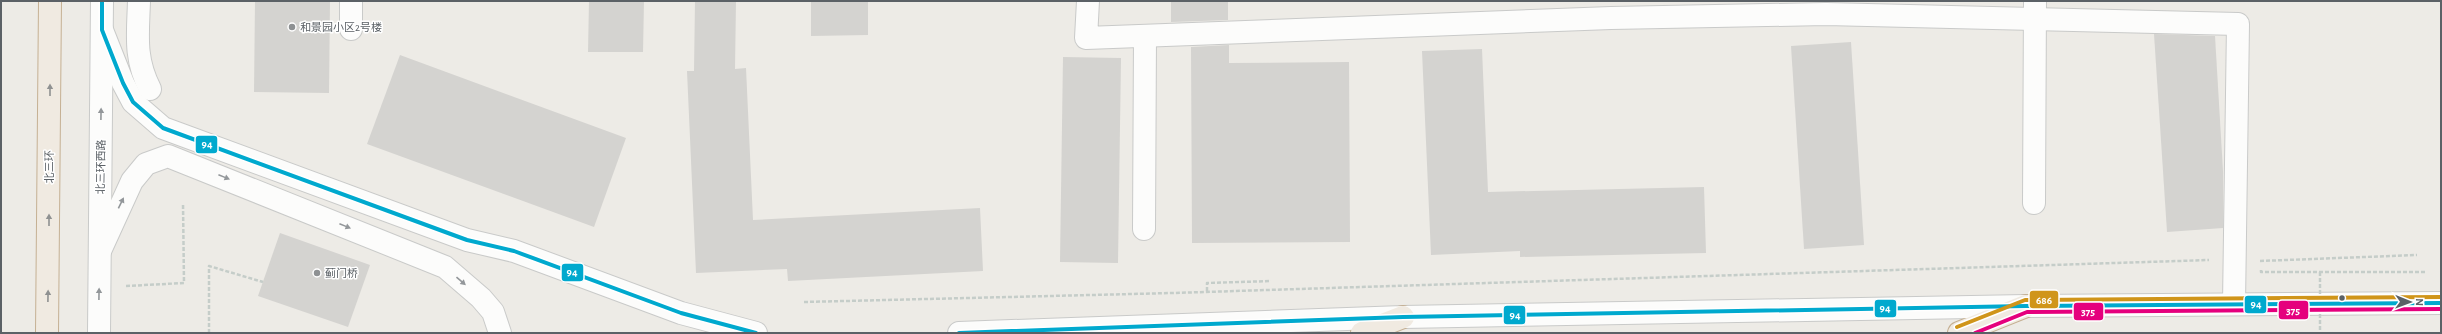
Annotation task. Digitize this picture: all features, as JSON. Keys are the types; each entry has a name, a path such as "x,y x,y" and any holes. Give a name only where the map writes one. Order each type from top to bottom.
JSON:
{"highway":[{"name":"北三环","path":"47,333 50,1"},
{"path":"1959,333 2026,306"},
{"path":"1362,333 1403,317"}],"street":[{"name":"北三环西路","path":"99,333 102,1"},
{"path":"139,1 138,49 141,71 150,88"},
{"path":"351,1 351,29"},
{"path":"1088,1 1086,38 1145,37 1611,18 1826,7 2035,10 2238,24 2234,304"},
{"path":"2034,203 2035,10"},
{"path":"102,30 123,83 134,102 163,128 467,240 514,251 680,313 756,333"},
{"path":"1144,229 1145,37"},
{"path":"100,251 132,181 146,164 168,156 445,267 481,298 493,312 500,333"},
{"path":"959,333 1403,317 2026,306 2441,303"}],"path":[{"path":"125,286 184,282 183,203"},
{"path":"804,302 2417,254"},
{"path":"209,333 209,266 263,282"},
{"path":"2261,272 2426,272"},
{"path":"2320,272 2320,333"},
{"path":"1207,291 1208,283 1271,281"}],"building":[{"name":"和景园小区2号楼","path":"255,1 330,1 329,93 254,92"},
{"path":"589,1 644,1 643,52 588,52"},
{"path":"695,1 736,1 735,69 746,68 753,220 980,208 983,271 788,281 787,269 696,273 687,71 694,71"},
{"path":"811,1 868,1 868,35 811,36"},
{"path":"1171,1 1228,1 1228,20 1171,22"},
{"path":"2154,34 2215,36 2223,171 2223,228 2167,232"},
{"path":"1851,42 1864,245 1804,249 1791,46"},
{"path":"1229,45 1229,63 1349,62 1350,242 1192,243 1191,47"},
{"path":"1482,49 1488,192 1704,187 1706,253 1520,257 1520,251 1431,255 1422,51"},
{"path":"400,55 626,138 594,227 367,144"},
{"path":"1063,57 1121,58 1118,263 1060,262"},
{"name":"蓟门桥","path":"280,233 370,265 348,327 258,296"}],"transit line":[{"name":"94","path":"102,1 102,30 123,83 133,102 163,128 467,240 514,251 681,313 756,333"},
{"name":"686","path":"1957,327 2025,300 2441,297"},
{"name":"94","path":"959,333 1403,317 2026,306 2441,303"},
{"name":"375","path":"1975,333 2027,312 2441,309"}],"place":[{"name":"和景园小区2号楼","path":"292,27"},
{"name":"蓟门桥","path":"317,273"}]}
